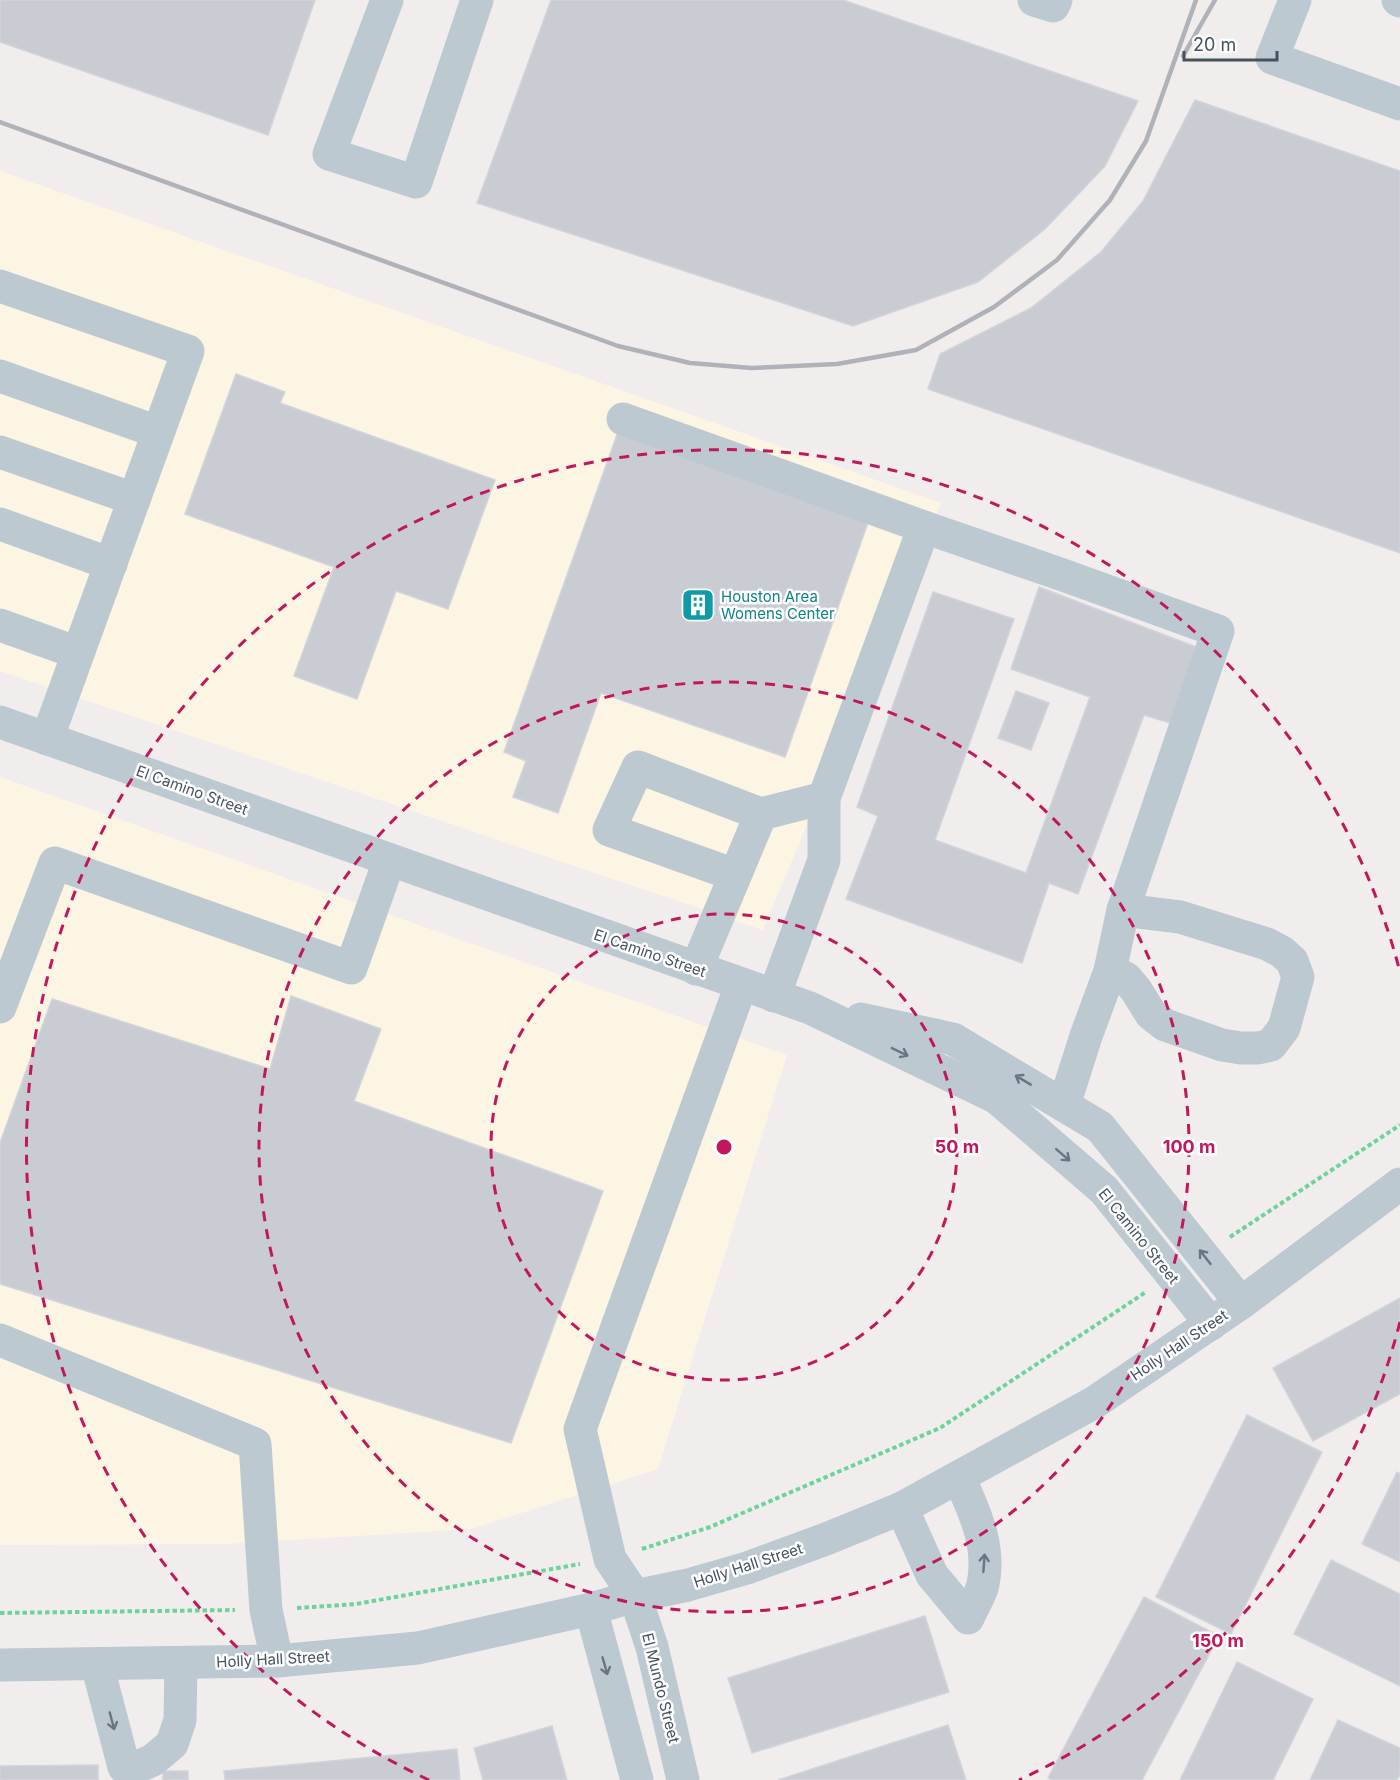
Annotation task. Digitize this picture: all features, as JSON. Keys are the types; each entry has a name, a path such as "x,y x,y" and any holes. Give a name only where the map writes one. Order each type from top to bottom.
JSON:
{"street":[{"path":"387,0 329,154 416,182 477,0"},
{"path":"1034,0 1053,6 1056,0"},
{"path":"1294,0 1272,58 1400,104"},
{"path":"0,286 188,351 47,739"},
{"path":"0,376 158,432"},
{"path":"623,419 924,527 1064,574 1218,631 1123,910 1110,971 1064,1105"},
{"path":"0,452 134,499"},
{"path":"0,524 111,564"},
{"path":"774,996 824,860 824,798 924,527"},
{"path":"0,625 78,653"},
{"name":"El Camino Street","path":"0,722 810,1008 997,1098 1104,1190 1211,1324"},
{"path":"735,875 609,830 638,767 761,814 824,798"},
{"path":"696,969 761,814"},
{"path":"0,1007 55,863 351,968 389,861"},
{"path":"1110,971 1126,978 1151,1014 1165,1025 1222,1045 1241,1048 1271,1045 1284,1028 1298,977 1292,961 1282,951 1267,944 1180,918 1123,910"},
{"path":"610,1559 580,1429 741,984"},
{"path":"810,1008 953,1039 1100,1127 1241,1303"},
{"name":"Holly Hall Street","path":"0,1665 277,1661 418,1648 591,1609 747,1568 902,1508 1095,1402 1241,1303 1400,1184"},
{"path":"0,1340 255,1444 266,1610 277,1661"},
{"path":"902,1508 932,1575 968,1618 983,1585 985,1553 979,1522 959,1477"},
{"name":"El Mundo Street","path":"610,1559 635,1596 652,1647 683,1780"},
{"path":"591,1609 637,1780"},
{"path":"97,1664 124,1774 153,1760 172,1744 180,1720 180,1663"}],"path":[{"path":"1204,1255 1400,1125"},
{"path":"0,1613 266,1610 356,1604 610,1559 710,1527 940,1428 1172,1276"}],"shaded area":[{"path":"0,171 941,503 763,930 0,671"},
{"path":"0,777 787,1055 658,1469 471,1529 225,1544 0,1545"}],"building":[{"path":"0,0 315,0 268,135 0,42"},
{"path":"551,0 843,0 1138,101 1105,166 1045,229 978,282 853,326 477,203"},
{"path":"1195,100 1400,171 1400,553 928,389 940,354 1031,308 1101,252 1143,201"},
{"path":"236,374 285,392 280,403 495,480 448,609 396,591 357,699 294,676 334,567 185,514"},
{"name":"Houston Area Womens Center","path":"619,429 870,517 785,757 601,693 558,813 513,797 526,761 504,752"},
{"path":"1039,587 1204,650 1177,725 1144,715 1078,894 1049,883 1022,963 846,899 878,816 857,807 933,592 1014,619 935,840 1026,873 1090,697 1011,669"},
{"path":"1016,691 1049,703 1031,750 998,738"},
{"path":"291,996 381,1029 354,1101 603,1191 511,1443 0,1284 0,1143 52,999 270,1069"},
{"path":"1400,1298 1400,1394 1313,1441 1273,1368"},
{"path":"1247,1415 1322,1452 1231,1634 1156,1597"},
{"path":"1397,1472 1400,1474 1400,1562 1362,1544"},
{"path":"1331,1560 1400,1594 1400,1686 1294,1634"},
{"path":"1144,1597 1219,1636 1142,1780 1052,1780 1048,1778"},
{"path":"925,1616 949,1692 752,1753 728,1678"},
{"path":"1237,1662 1313,1699 1273,1780 1180,1780"},
{"path":"1338,1720 1400,1748 1400,1775 1397,1780 1310,1780"},
{"path":"948,1725 966,1780 778,1780"},
{"path":"552,1726 567,1780 483,1780 474,1748"},
{"path":"457,1749 460,1780 225,1780 224,1771"},
{"path":"98,1765 98,1780 0,1780 0,1766"},
{"path":"163,1771 188,1771 188,1780 163,1780"}],"railway":[{"path":"0,122 618,346 690,363 752,368 837,364 916,350 994,307 1057,260 1110,200 1146,141 1196,0"},
{"path":"1183,56 1215,0"}],"place":[{"name":"Houston Area Womens Center","path":"698,605"}]}
